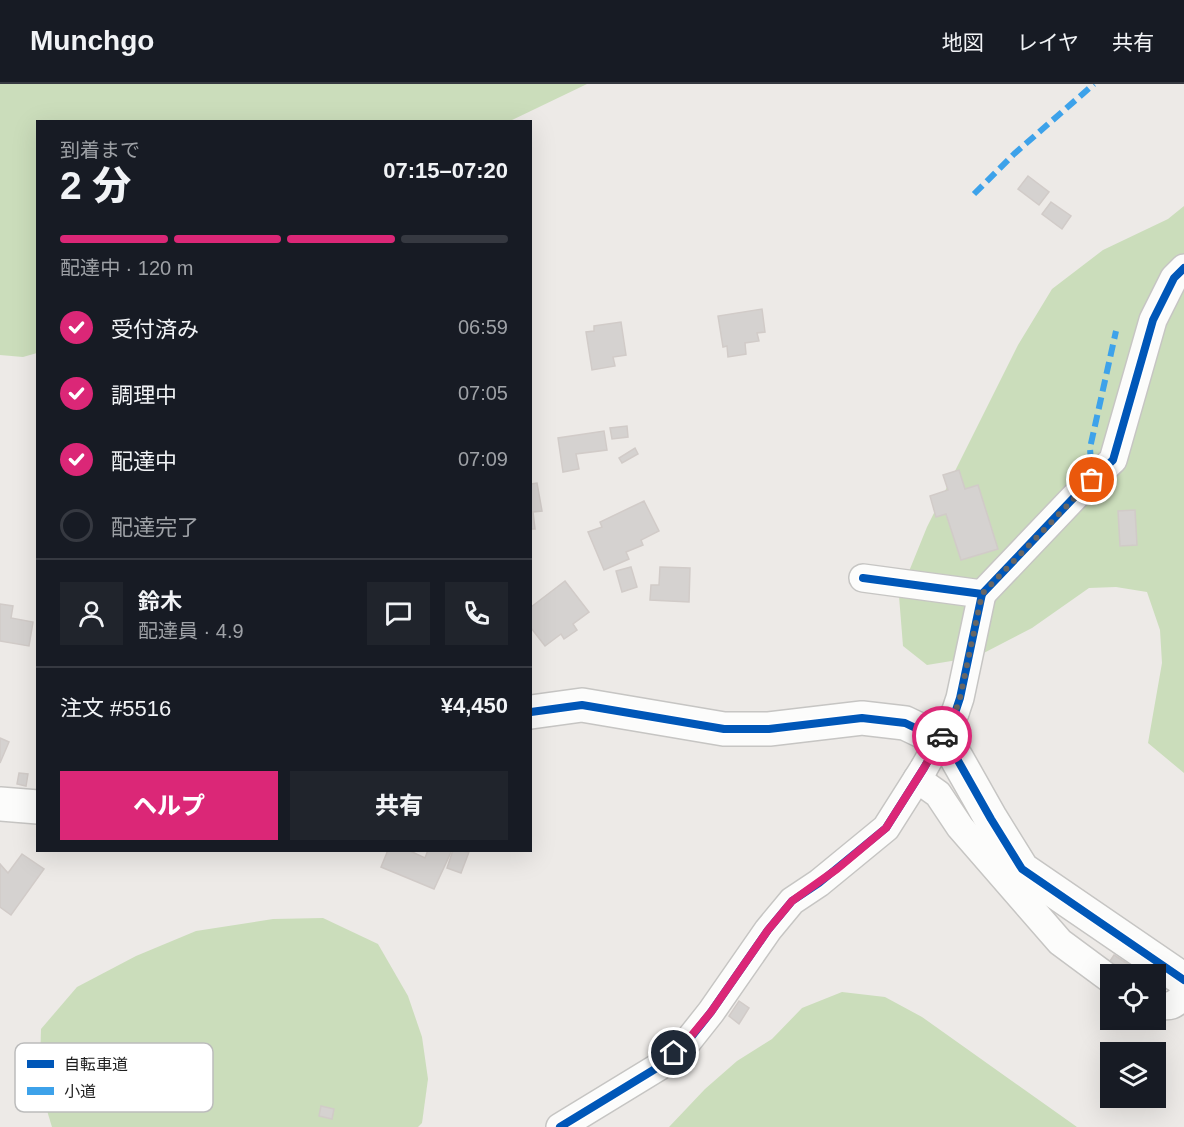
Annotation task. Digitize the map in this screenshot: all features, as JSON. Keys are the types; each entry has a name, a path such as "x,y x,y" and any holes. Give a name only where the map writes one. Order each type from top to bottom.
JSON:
{"street":[{"path":"560,1127 660,1066 687,1041 711,1012 768,930 792,901 837,869 886,828 921,774 955,713 982,594 1083,488 1113,460 1153,320 1174,278 1184,268"},
{"path":"863,578 982,594"},
{"path":"532,712 582,705 724,729 769,729 862,718 905,723 952,750 1022,869 1184,980"},
{"path":"921,774 938,794 960,827 1060,942 1100,972"},
{"path":"0,804 36,807"},
{"path":"1166,1006 1176,1004 1184,995"}],"green space":[{"path":"0,84 587,84 512,120 36,120 36,353 23,357 0,355"},
{"path":"1184,206 1184,773 1148,743 1162,663 1160,630 1147,592 1116,587 1089,588 1032,628 976,657 927,665 903,646 899,596 927,527 1018,345 1052,289 1103,250 1168,219"},
{"path":"323,918 378,944 408,996 422,1037 428,1079 422,1123 418,1127 52,1127 48,1112 213,1112 213,1043 41,1043 41,1029 77,987 136,956 196,931 273,919"},
{"path":"842,992 885,997 922,1017 1077,1127 669,1127 705,1089 737,1061 772,1039 802,1008"}],"building":[{"path":"1028,176 1049,192 1039,205 1018,189"},
{"path":"1051,202 1071,216 1062,229 1042,214"},
{"path":"762,309 765,332 757,333 759,341 745,343 746,354 728,357 727,346 723,347 718,316"},
{"path":"621,322 626,355 613,357 615,366 592,370 586,332 594,331 594,326"},
{"path":"627,426 628,437 612,439 610,428"},
{"path":"604,431 607,450 576,454 579,469 563,472 558,438"},
{"path":"635,448 638,454 622,463 619,458"},
{"path":"959,470 965,489 978,485 998,549 961,560 946,514 936,517 930,496 948,490 943,475"},
{"path":"537,483 542,511 533,512 535,529 532,529 532,484"},
{"path":"644,501 659,531 641,540 643,545 626,552 629,559 604,570 588,532 602,527 600,522"},
{"path":"1135,510 1137,545 1120,546 1118,511"},
{"path":"631,567 637,587 622,592 616,571"},
{"path":"660,567 690,568 689,602 650,600 651,585 659,585"},
{"path":"565,581 589,612 573,624 577,630 564,639 561,634 545,646 532,629 532,606"},
{"path":"0,604 13,606 11,618 33,622 29,646 0,641"},
{"path":"0,738 9,742 0,763"},
{"path":"19,773 28,774 26,786 17,784"},
{"path":"387,852 412,852 425,858 427,852 451,852 434,889 381,867"},
{"path":"452,852 469,852 461,873 447,868"},
{"path":"22,854 44,869 11,915 0,907 0,864 8,873"},
{"path":"1114,955 1128,964 1108,964"},
{"path":"739,1001 749,1008 739,1024 729,1016"},
{"path":"321,1106 334,1109 332,1119 319,1116"}],"marked path":[{"path":"974,194 1014,154 1094,84"},
{"path":"1092,480 1090,448 1116,331"}],"cycle path":[{"path":"863,578 982,594 1083,488 1113,460 1153,320 1174,278 1184,268"},
{"path":"560,1127 660,1066 688,1041 768,930 792,901 819,883 886,828 955,713 982,594"},
{"path":"532,712 582,705 724,729 769,729 862,718 905,723 952,750 1022,869 1184,980"}],"way so far":[{"path":"942,736 955,713 960,698 982,594 1092,480"}],"route":[{"path":"674,1053 711,1012 768,930 792,901 819,883 886,828 942,736"}]}
